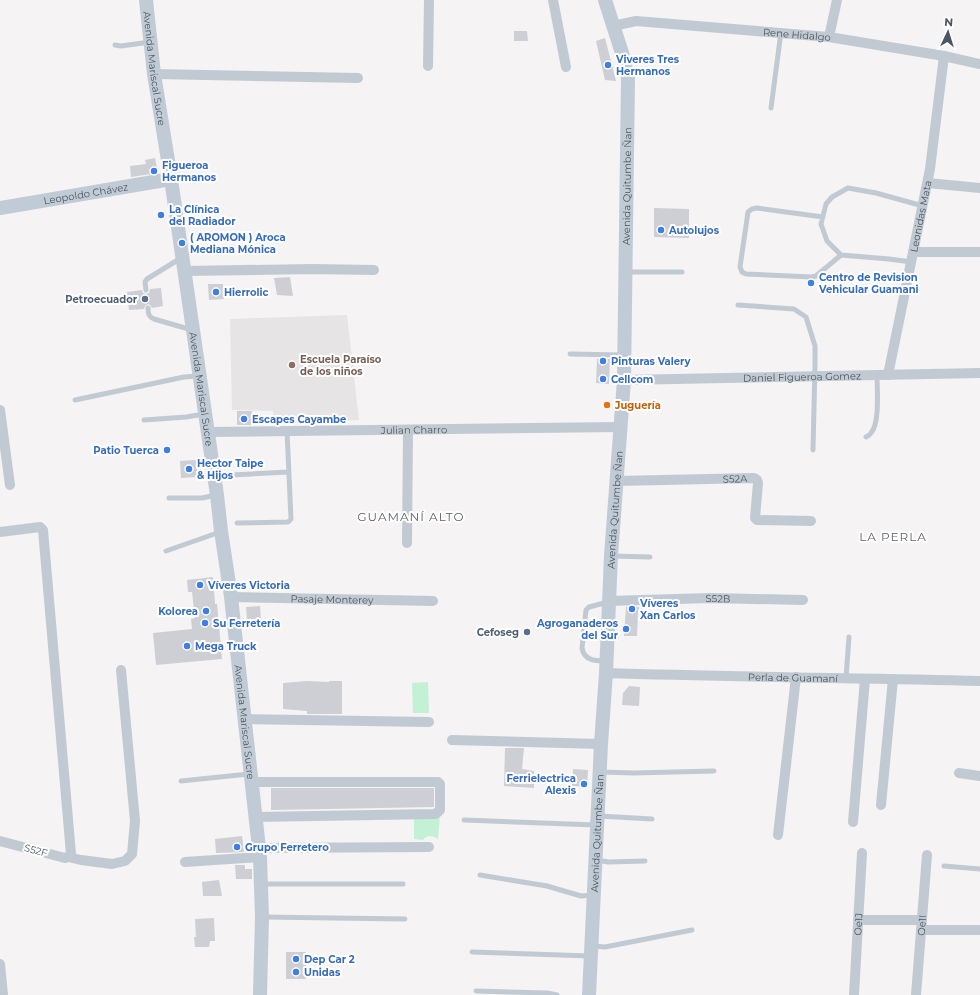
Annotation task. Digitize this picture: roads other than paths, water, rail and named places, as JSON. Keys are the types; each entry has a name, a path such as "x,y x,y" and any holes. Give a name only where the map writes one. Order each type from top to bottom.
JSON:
{"street":[{"name":"Avenida Mariscal Sucre","path":"146,0 154,74 171,179 231,597 245,719 261,884 262,917 260,995"},
{"path":"428,66 429,0"},
{"path":"553,0 566,67"},
{"name":"Avenida Quitumbe Ñan","path":"597,0 613,26"},
{"name":"Avenida Quitumbe Ñan","path":"589,995 601,744 607,667 611,556 624,380 628,78 622,52 605,0"},
{"path":"829,37 837,0"},
{"name":"Rene Hidalgo","path":"613,26 636,21 781,32 829,37 944,56 980,64"},
{"name":"Leonidas Mata","path":"888,375 928,183 944,56"},
{"path":"154,74 358,78"},
{"name":"Leopoldo Chávez","path":"0,208 171,179"},
{"path":"928,183 980,188"},
{"path":"912,257 980,252"},
{"path":"183,265 374,270"},
{"name":"Daniel Figueroa Gomez","path":"624,380 980,373"},
{"path":"0,410 10,485"},
{"name":"Julian Charro","path":"207,432 621,427"},
{"path":"408,430 408,543"},
{"name":"S52A","path":"617,481 754,478 758,483 755,518 757,520 812,521"},
{"path":"0,532 40,527 43,530 70,856"},
{"name":"Pasaje Monterey","path":"231,597 433,602"},
{"name":"S52B","path":"609,602 710,598 803,600"},
{"name":"Perla de Guamaní","path":"607,667 710,676 980,681"},
{"name":"S52F","path":"0,841 65,858 70,856 81,860 112,864 125,861 132,854 135,821 121,670"},
{"path":"778,835 796,677"},
{"path":"853,822 865,678"},
{"path":"881,805 893,679"},
{"path":"245,719 429,722"},
{"path":"452,740 601,744"},
{"path":"958,773 980,776"},
{"path":"251,778 438,782 441,788 440,810 435,814 255,817"},
{"path":"185,862 259,852 429,847"},
{"name":"Oe1J","path":"854,995 862,853"},
{"name":"Oe1I","path":"916,995 928,855"},
{"path":"858,920 980,930"},
{"path":"0,964 3,995"}],"lane":[{"path":"771,108 781,32"},
{"path":"115,45 121,46 151,42"},
{"path":"912,257 889,259 841,255 827,241 822,224 823,217 826,204 832,197 848,188 876,193 923,206"},
{"path":"823,217 752,208 748,212 740,267 742,272 746,274 812,277 816,276 841,255"},
{"path":"146,290 145,282 147,279 183,265"},
{"path":"625,272 682,272"},
{"path":"738,305 794,309 806,317 815,346 813,450"},
{"path":"148,308 148,314 151,318 193,330"},
{"path":"570,354 624,355"},
{"path":"866,437 872,432 877,414 877,375"},
{"path":"75,400 184,377 199,376"},
{"path":"144,420 205,414"},
{"path":"237,523 288,522 291,519 287,431"},
{"path":"231,475 288,472"},
{"path":"169,498 202,498 216,495"},
{"path":"166,551 221,531"},
{"path":"611,556 650,557"},
{"path":"607,667 587,658 582,648 586,610 589,607 609,602"},
{"path":"846,678 849,637"},
{"path":"600,772 634,773 714,771"},
{"path":"181,781 251,778"},
{"path":"464,820 652,819"},
{"path":"596,860 608,862 645,861"},
{"path":"944,866 980,869"},
{"path":"480,875 547,886 581,896 594,895"},
{"path":"261,884 403,884"},
{"path":"262,917 405,919"},
{"path":"472,952 591,951 604,946 692,930"},
{"path":"476,991 546,993 557,995"}],"place":[{"name":"Viveres Tres Hermanos","path":"608,65"},
{"name":"Figueroa Hermanos","path":"154,171"},
{"name":"La Clínica del Radiador","path":"161,215"},
{"name":"Autolujos","path":"661,230"},
{"name":"( AROMON ) Aroca Mediana Mónica","path":"182,243"},
{"name":"Centro de Revision Vehicular Guamani","path":"811,283"},
{"name":"Hierrolic","path":"216,292"},
{"name":"Petroecuador","path":"145,299"},
{"name":"Pinturas Valery","path":"603,361"},
{"name":"Escuela Paraíso de los niños","path":"292,365"},
{"name":"Cellcom","path":"603,379"},
{"name":"Juguería","path":"607,405"},
{"name":"Escapes Cayambe","path":"244,419"},
{"name":"Patio Tuerca","path":"167,450"},
{"name":"Hector Taipe & Hijos","path":"189,469"},
{"name":"Víveres Victoria","path":"200,585"},
{"name":"Víveres Xan Carlos","path":"632,609"},
{"name":"Kolorea","path":"206,611"},
{"name":"Su Ferretería","path":"205,623"},
{"name":"Agroganaderos del Sur","path":"626,629"},
{"name":"Cefoseg","path":"527,632"},
{"name":"Mega Truck","path":"187,646"},
{"name":"Ferrielectrica Alexis","path":"584,784"},
{"name":"Grupo Ferretero","path":"237,847"},
{"name":"Dep Car 2","path":"296,959"},
{"name":"Unidas","path":"296,972"}],"district":[{"name":"GUAMANÍ ALTO","path":"411,517"},
{"name":"LA PERLA","path":"893,537"}]}
